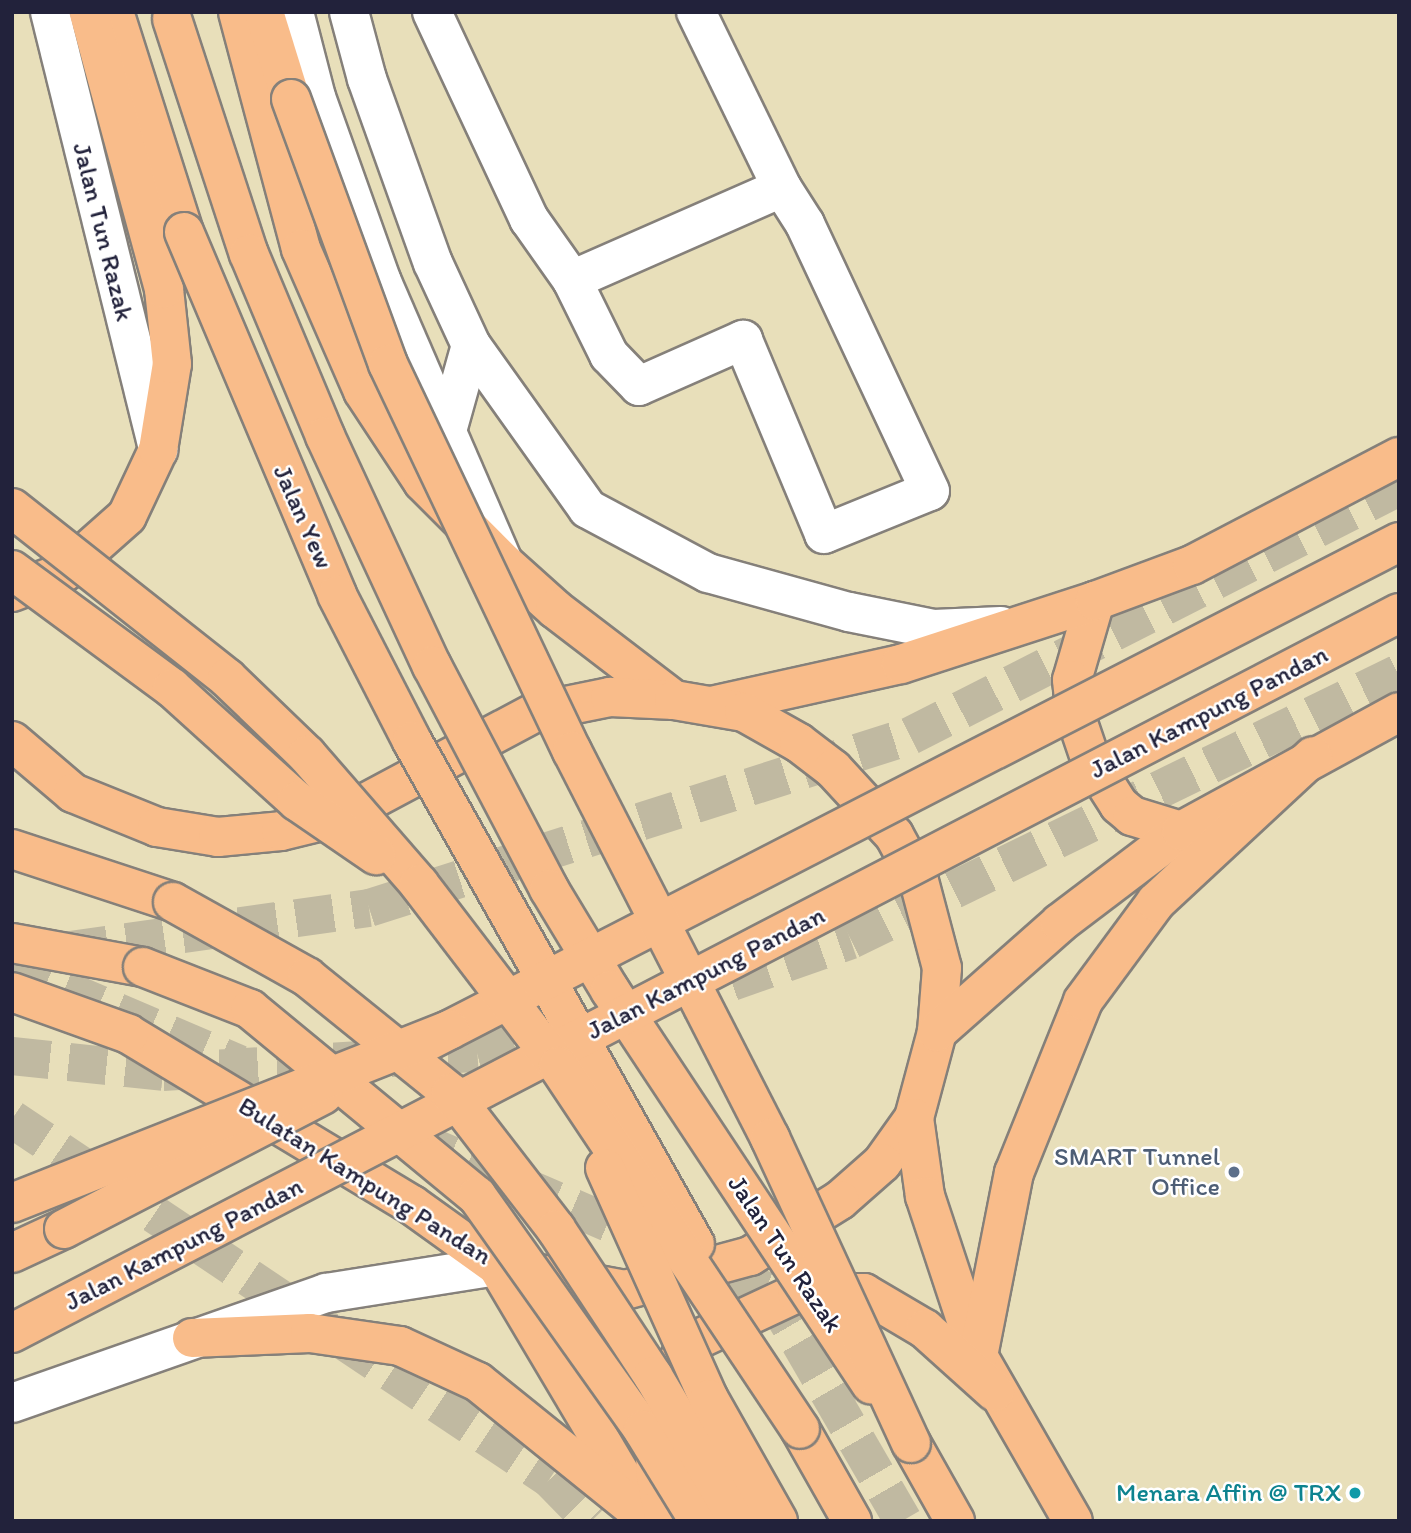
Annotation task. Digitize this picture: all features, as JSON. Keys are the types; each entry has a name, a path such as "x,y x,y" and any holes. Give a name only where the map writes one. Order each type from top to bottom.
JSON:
{"main road":[{"path":"12,592 64,572 127,516 158,450 172,364 164,289 89,12"},
{"name":"Jalan Yew","path":"115,12 184,232 279,463 337,595 412,741 800,1429"},
{"name":"Jalan Yew","path":"170,12 249,254 331,449 432,666 549,889 610,990"},
{"path":"238,12 300,249 363,391 423,482 504,563 555,609 693,703 901,664 1096,601 1192,565 1399,457"},
{"path":"264,12 344,253 388,365 572,751 769,1138 911,1443"},
{"path":"12,508 227,678 307,755 419,884 558,1066 800,1429 852,1521"},
{"path":"12,1255 1399,542"},
{"path":"12,570 172,688 297,801 419,884"},
{"path":"1096,601 1072,680 1076,717 1091,761 1119,805 1132,816 1181,831"},
{"name":"Jalan Kampung Pandan","path":"12,1333 1399,613"},
{"name":"Bulatan Kampung Pandan","path":"12,741 73,793 157,827 218,837 281,831 339,817 536,712 610,697 693,703 744,712 799,743 833,769 894,835 919,881 940,958 937,1032 914,1118 882,1163 840,1200 750,1256 625,1290 497,1266 412,1205 129,1034 12,992"},
{"path":"937,1032 1060,923 1181,831 1313,756 1399,712"},
{"path":"978,1356 1014,1173 1083,1001 1156,902 1313,756"},
{"path":"12,849 173,902 307,977 451,1093 709,1399"},
{"path":"12,872 173,902"},
{"path":"12,943 143,967 250,1009 477,1196 643,1430 699,1521"},
{"name":"Jalan Tun Razak","path":"610,990 911,1443 955,1521"},
{"path":"12,1203 450,1030"},
{"path":"558,1066 709,1399 778,1521"},
{"path":"451,1093 556,1229 653,1376 738,1521"},
{"path":"914,1118 925,1196 978,1356 995,1392 1073,1521"},
{"path":"497,1266 654,1520"},
{"path":"654,1520 656,1478 653,1403 688,1344 797,1293 864,1293 925,1329 995,1392"},
{"path":"192,1338 310,1333 400,1346 478,1382 654,1520"}],"street":[{"name":"Jalan Tun Razak","path":"50,12 158,450"},
{"path":"294,12 316,97 378,270 504,563"},
{"path":"349,12 367,79 433,263 471,345 588,509 708,573 849,612 934,629 1024,625"},
{"path":"440,15 529,219 572,280 609,355 639,386 743,340 824,534 930,491 805,224 782,188 696,12"},
{"path":"572,280 782,188"},
{"path":"447,431 471,345"},
{"path":"12,1402 326,1293 497,1266"}],"tunnel":[{"path":"70,950 369,908 910,736 1399,487"},
{"path":"678,1001 851,940 1399,673"},
{"path":"12,967 239,1064"},
{"path":"12,1056 163,1072 477,1053 566,1031"},
{"path":"12,1119 550,1479 591,1521"},
{"path":"416,1140 771,1293 903,1521"}],"place":[{"name":"SMART Tunnel Office","path":"1234,1172"},
{"name":"Menara Affin @ TRX","path":"1355,1493"}]}
